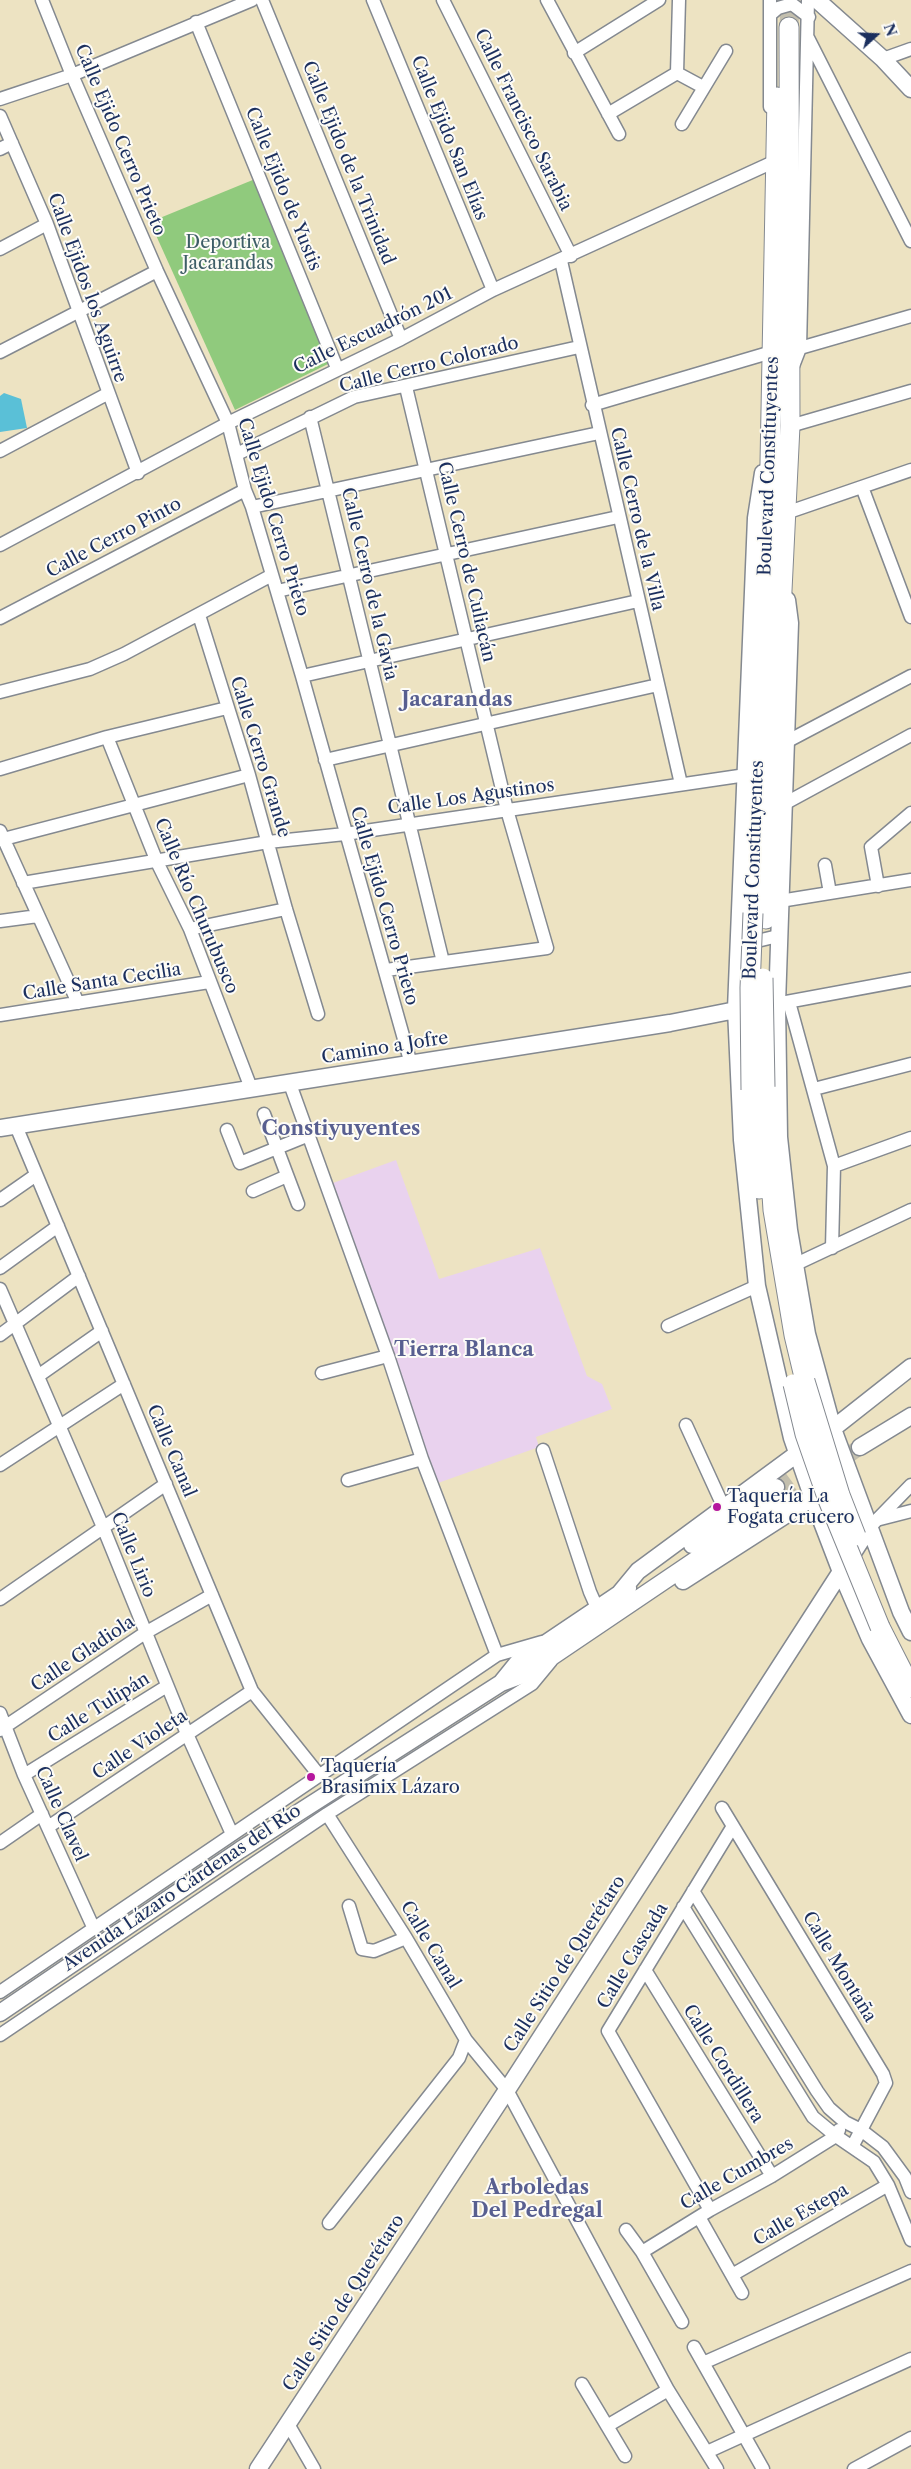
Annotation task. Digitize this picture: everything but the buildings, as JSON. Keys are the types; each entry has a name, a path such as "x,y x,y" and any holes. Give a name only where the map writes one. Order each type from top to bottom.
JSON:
{"highway":[{"name":"Boulevard Constituyentes","path":"779,22 792,371 782,569 758,779 763,1030 768,1138 775,1220 794,1335 819,1430 860,1547 892,1622 911,1660"},
{"name":"Boulevard Constituyentes","path":"779,22 769,515 750,1039 754,1139 770,1271 782,1335 805,1434 849,1555 880,1627 911,1688"}],"main road":[{"path":"817,0 883,59 911,89"},
{"path":"782,569 790,623 778,936 783,1003 779,1138 794,1265 807,1334 838,1430 849,1472 874,1523 901,1612 911,1632"},
{"path":"758,779 738,931 736,1010 742,1140 757,1286 797,1454 813,1499 840,1572 870,1639 911,1716"},
{"name":"Camino a Jofre","path":"8,1127 251,1088 290,1084 783,1003"},
{"path":"838,1430 911,1367"},
{"path":"619,1594 638,1571 797,1454 838,1430 911,1376"},
{"path":"860,1447 911,1416"},
{"path":"591,1629 629,1615 813,1499 849,1472"},
{"name":"Avenida Lázaro Cárdenas del Río","path":"0,2013 240,1850 501,1684 528,1673 557,1654 780,1494 619,1594 598,1610 518,1662 501,1684"},
{"name":"Calle Sitio de Querétaro","path":"258,2469 507,2090 840,1572 874,1523"}],"street":[{"name":"Calle Ejido Cerro Prieto","path":"42,0 72,75 158,271 228,423 245,490 252,507 302,676 411,1064"},
{"path":"0,99 72,75 252,0"},
{"name":"Calle Ejido de la Trinidad","path":"262,0 401,339"},
{"name":"Calle Ejido San Elías","path":"373,0 493,290"},
{"name":"Calle Francisco Sarabia","path":"444,0 566,258"},
{"path":"547,0 619,134"},
{"path":"574,53 659,0"},
{"path":"677,73 679,0"},
{"path":"770,0 779,22"},
{"path":"792,371 800,348 808,0"},
{"path":"773,374 765,354 769,164 779,22 778,8 792,4 809,17"},
{"name":"Calle Ejido de Yustis","path":"196,22 337,368"},
{"path":"808,38 911,241"},
{"path":"883,59 911,49"},
{"path":"682,124 726,51"},
{"path":"806,63 819,60"},
{"path":"608,114 677,73"},
{"path":"677,73 703,87"},
{"name":"Calle Ejidos los Aguirre","path":"0,116 47,224 107,394 138,473"},
{"path":"0,149 12,143"},
{"name":"Calle Escuadrón 201","path":"0,545 138,473 228,423 337,368 401,339 493,290 769,164"},
{"path":"0,250 47,224"},
{"name":"Calle Cerro de la Villa","path":"566,258 579,347 681,784"},
{"path":"0,352 158,271"},
{"path":"800,348 911,316"},
{"name":"Calle Cerro Colorado","path":"237,454 354,397 406,387 579,347"},
{"path":"592,405 765,354"},
{"name":"Calle Cerro de Culiacán","path":"406,387 485,723 507,810 547,948 443,962"},
{"path":"790,426 911,391"},
{"path":"0,451 107,394"},
{"name":"Calle Cerro de la Gavia","path":"310,417 329,489 368,661 443,962"},
{"path":"252,507 426,468 599,433"},
{"path":"786,513 911,470"},
{"path":"862,487 911,617"},
{"name":"Calle Cerro Pinto","path":"0,618 245,490"},
{"path":"277,592 618,516"},
{"path":"0,692 90,669 124,654 272,576"},
{"path":"302,676 638,601"},
{"name":"Calle Cerro Grande","path":"199,615 249,775 286,909 318,1014"},
{"path":"786,742 911,676"},
{"path":"325,760 658,685"},
{"path":"0,770 107,738 227,708"},
{"path":"784,804 911,735"},
{"name":"Calle Río Churubusco","path":"107,738 158,862 190,929 251,1088"},
{"path":"78,1004 1,836 249,775"},
{"name":"Calle Los Agustinos","path":"24,883 268,842 345,834 408,823 681,784 758,779"},
{"path":"878,886 871,847 911,813"},
{"path":"825,864 830,893"},
{"path":"780,901 911,880"},
{"path":"190,929 286,909"},
{"path":"0,922 38,916"},
{"path":"738,931 757,941 778,936"},
{"path":"386,970 443,962"},
{"path":"832,1248 834,1166 814,1089 783,1003 911,979"},
{"name":"Calle Santa Cecilia","path":"0,1015 209,982"},
{"path":"814,1089 911,1064"},
{"path":"290,1084 388,1356 422,1459 497,1655"},
{"path":"264,1114 298,1204"},
{"name":"Calle Canal","path":"8,1127 36,1175 252,1691 319,1775"},
{"path":"227,1130 240,1164 308,1135"},
{"path":"834,1166 911,1138"},
{"path":"0,1200 36,1175"},
{"path":"252,1191 287,1176"},
{"path":"794,1265 911,1210"},
{"path":"0,1268 58,1226"},
{"path":"0,1334 15,1325 79,1276"},
{"path":"668,1326 757,1286"},
{"name":"Calle Lirio","path":"0,1290 103,1527 187,1734 232,1834"},
{"path":"38,1376 102,1331"},
{"path":"322,1374 388,1356"},
{"path":"0,1465 124,1384"},
{"path":"686,1425 724,1508"},
{"path":"543,1450 590,1592 598,1610"},
{"path":"348,1480 422,1459"},
{"path":"0,1599 166,1484"},
{"name":"Calle Sitio de Querétaro","path":"874,1523 911,1485"},
{"path":"874,1523 911,1511"},
{"name":"Calle Gladiola","path":"3,1728 146,1633 212,1595"},
{"name":"Avenida Lázaro Cárdenas del Río","path":"0,1992 497,1655 557,1637"},
{"name":"Avenida Lázaro Cárdenas del Río","path":"0,2035 327,1814 532,1684 557,1654"},
{"name":"Calle Tulipán","path":"24,1775 167,1686"},
{"name":"Calle Violeta","path":"48,1827 252,1691"},
{"name":"Calle Clavel","path":"0,1713 3,1728 94,1929"},
{"name":"Calle Montaña","path":"722,1808 883,2074 886,2083 852,2147"},
{"path":"0,1843 42,1814"},
{"name":"Calle Canal","path":"327,1814 406,1938 466,2040 507,2090 668,2390 717,2469"},
{"name":"Calle Cascada","path":"704,2213 608,2031 733,1826"},
{"path":"693,1891 817,2091 830,2108 845,2122 862,2130 883,2147 904,2177 911,2192"},
{"path":"349,1906 362,1949 374,1951 406,1938"},
{"path":"683,1907 813,2117 836,2136 874,2162 888,2185 911,2240"},
{"name":"Calle Cordillera","path":"644,1970 772,2176"},
{"path":"328,2224 459,2058 466,2040"},
{"name":"Calle Cumbres","path":"642,2252 704,2213 772,2176 836,2136 845,2122"},
{"name":"Calle Estepa","path":"732,2275 888,2185"},
{"path":"704,2213 742,2293"},
{"path":"626,2230 642,2252 682,2322"},
{"path":"703,2363 911,2272"},
{"path":"694,2347 763,2469"},
{"path":"707,2452 911,2358"},
{"path":"582,2384 625,2456"},
{"path":"607,2426 668,2390"},
{"path":"288,2424 314,2469"},
{"path":"854,2469 911,2438"}],"shaded area":[{"path":"396,1160 439,1279 540,1248 587,1376 602,1384 612,1409 536,1437 539,1447 438,1483 333,1183"}],"green space":[{"name":"Deportiva Jacarandas","path":"260,177 330,363 235,410 150,222"}],"water":[{"path":"4,393 21,399 27,428 0,432 0,396"}],"tunnel":[{"path":"789,27 790,0"},
{"path":"784,1500 860,1447"},
{"path":"776,1487 812,1461"}],"place":[{"name":"Taquería La Fogata crucero","path":"717,1507"},
{"name":"Taquería Brasimix Lázaro","path":"311,1777"}],"district":[{"name":"Jacarandas","path":"457,700"},
{"name":"Constiyuyentes","path":"341,1129"},
{"name":"Tierra Blanca","path":"464,1350"},
{"name":"Arboledas Del Pedregal","path":"537,2200"}]}
